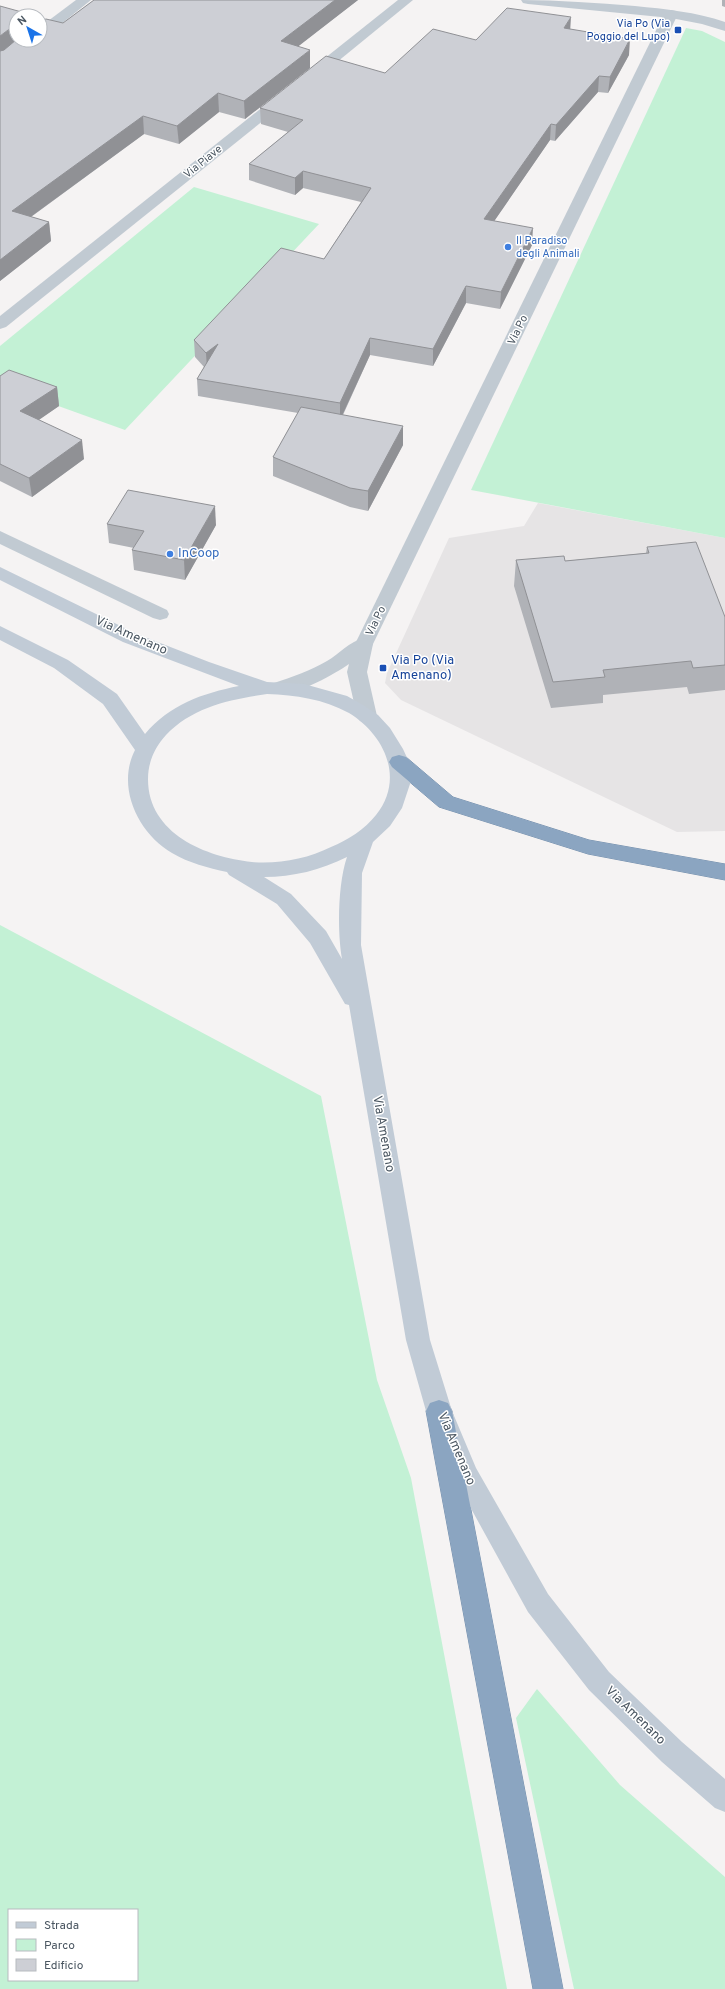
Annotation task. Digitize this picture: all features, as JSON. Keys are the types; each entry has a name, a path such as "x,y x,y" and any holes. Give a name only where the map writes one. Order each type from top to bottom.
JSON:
{"highway":[{"path":"399,762 446,802 588,847 725,872"},
{"path":"439,1411 548,1989"}],"main road":[{"name":"Via Amenano","path":"0,573 130,638 202,666 274,688"},
{"path":"0,632 61,664 110,699 145,749"},
{"path":"274,688 306,691 339,700 367,716 388,737 399,762 399,788 388,815 363,840 330,858 289,868 259,870 230,867 197,857 169,841 150,821 138,797 137,773 145,749 160,730 181,713 207,700 228,694 274,688"},
{"name":"Via Amenano","path":"363,840 352,873 350,945 418,1340 439,1411 465,1474 538,1603 600,1681 672,1752 725,1798"},
{"path":"230,867 284,899 318,936 362,1014"}],"street":[{"path":"48,28 84,0"},
{"name":"Via Piave","path":"0,324 406,0"},
{"path":"528,0 672,14 705,20 725,27"},
{"name":"Via Po","path":"364,644 672,14"},
{"path":"0,537 160,614"},
{"path":"274,688 318,675 351,655 364,644"},
{"path":"364,644 357,672 367,716"}],"shaded area":[{"path":"538,503 725,538 725,831 677,832 401,700 385,683 387,673 449,538 524,526"}],"green space":[{"path":"686,28 702,31 725,42 725,538 471,490"},
{"path":"194,187 319,224 125,430 0,385 0,346"},
{"path":"0,925 321,1096 377,1380 411,1478 507,1989 0,1989"},
{"path":"537,1689 620,1785 725,1877 725,1989 574,1989 516,1718"}],"building":[{"path":"94,0 335,0 281,41 310,50 244,101 218,93 177,126 143,116 12,211 49,222 0,260 0,51 8,47 8,48 48,48 48,19 63,23"},
{"path":"0,6 8,8 8,30 0,36"},
{"path":"507,8 571,17 564,28 630,39 610,77 599,76 556,125 551,124 484,219 533,228 501,292 466,286 433,349 370,338 340,403 197,379 218,344 206,353 194,340 281,248 324,259 371,188 303,171 295,178 249,164 303,120 260,108 326,56 385,73 433,29 476,40"},
{"path":"9,370 57,387 20,411 82,440 29,478 0,464 0,376"},
{"path":"301,407 403,426 368,491 350,488 273,457"},
{"path":"128,490 215,506 184,560 132,550 144,531 107,524"},
{"path":"696,542 725,617 725,665 693,668 691,661 603,670 605,677 553,682 516,560 564,556 565,561 649,553 647,547"}],"place":[{"name":"Via Po (Via Poggio del Lupo)","path":"678,30"},
{"name":"Il Paradiso degli Animali","path":"508,247"},
{"name":"InCoop","path":"170,554"},
{"name":"Via Po (Via Amenano)","path":"383,668"}]}
